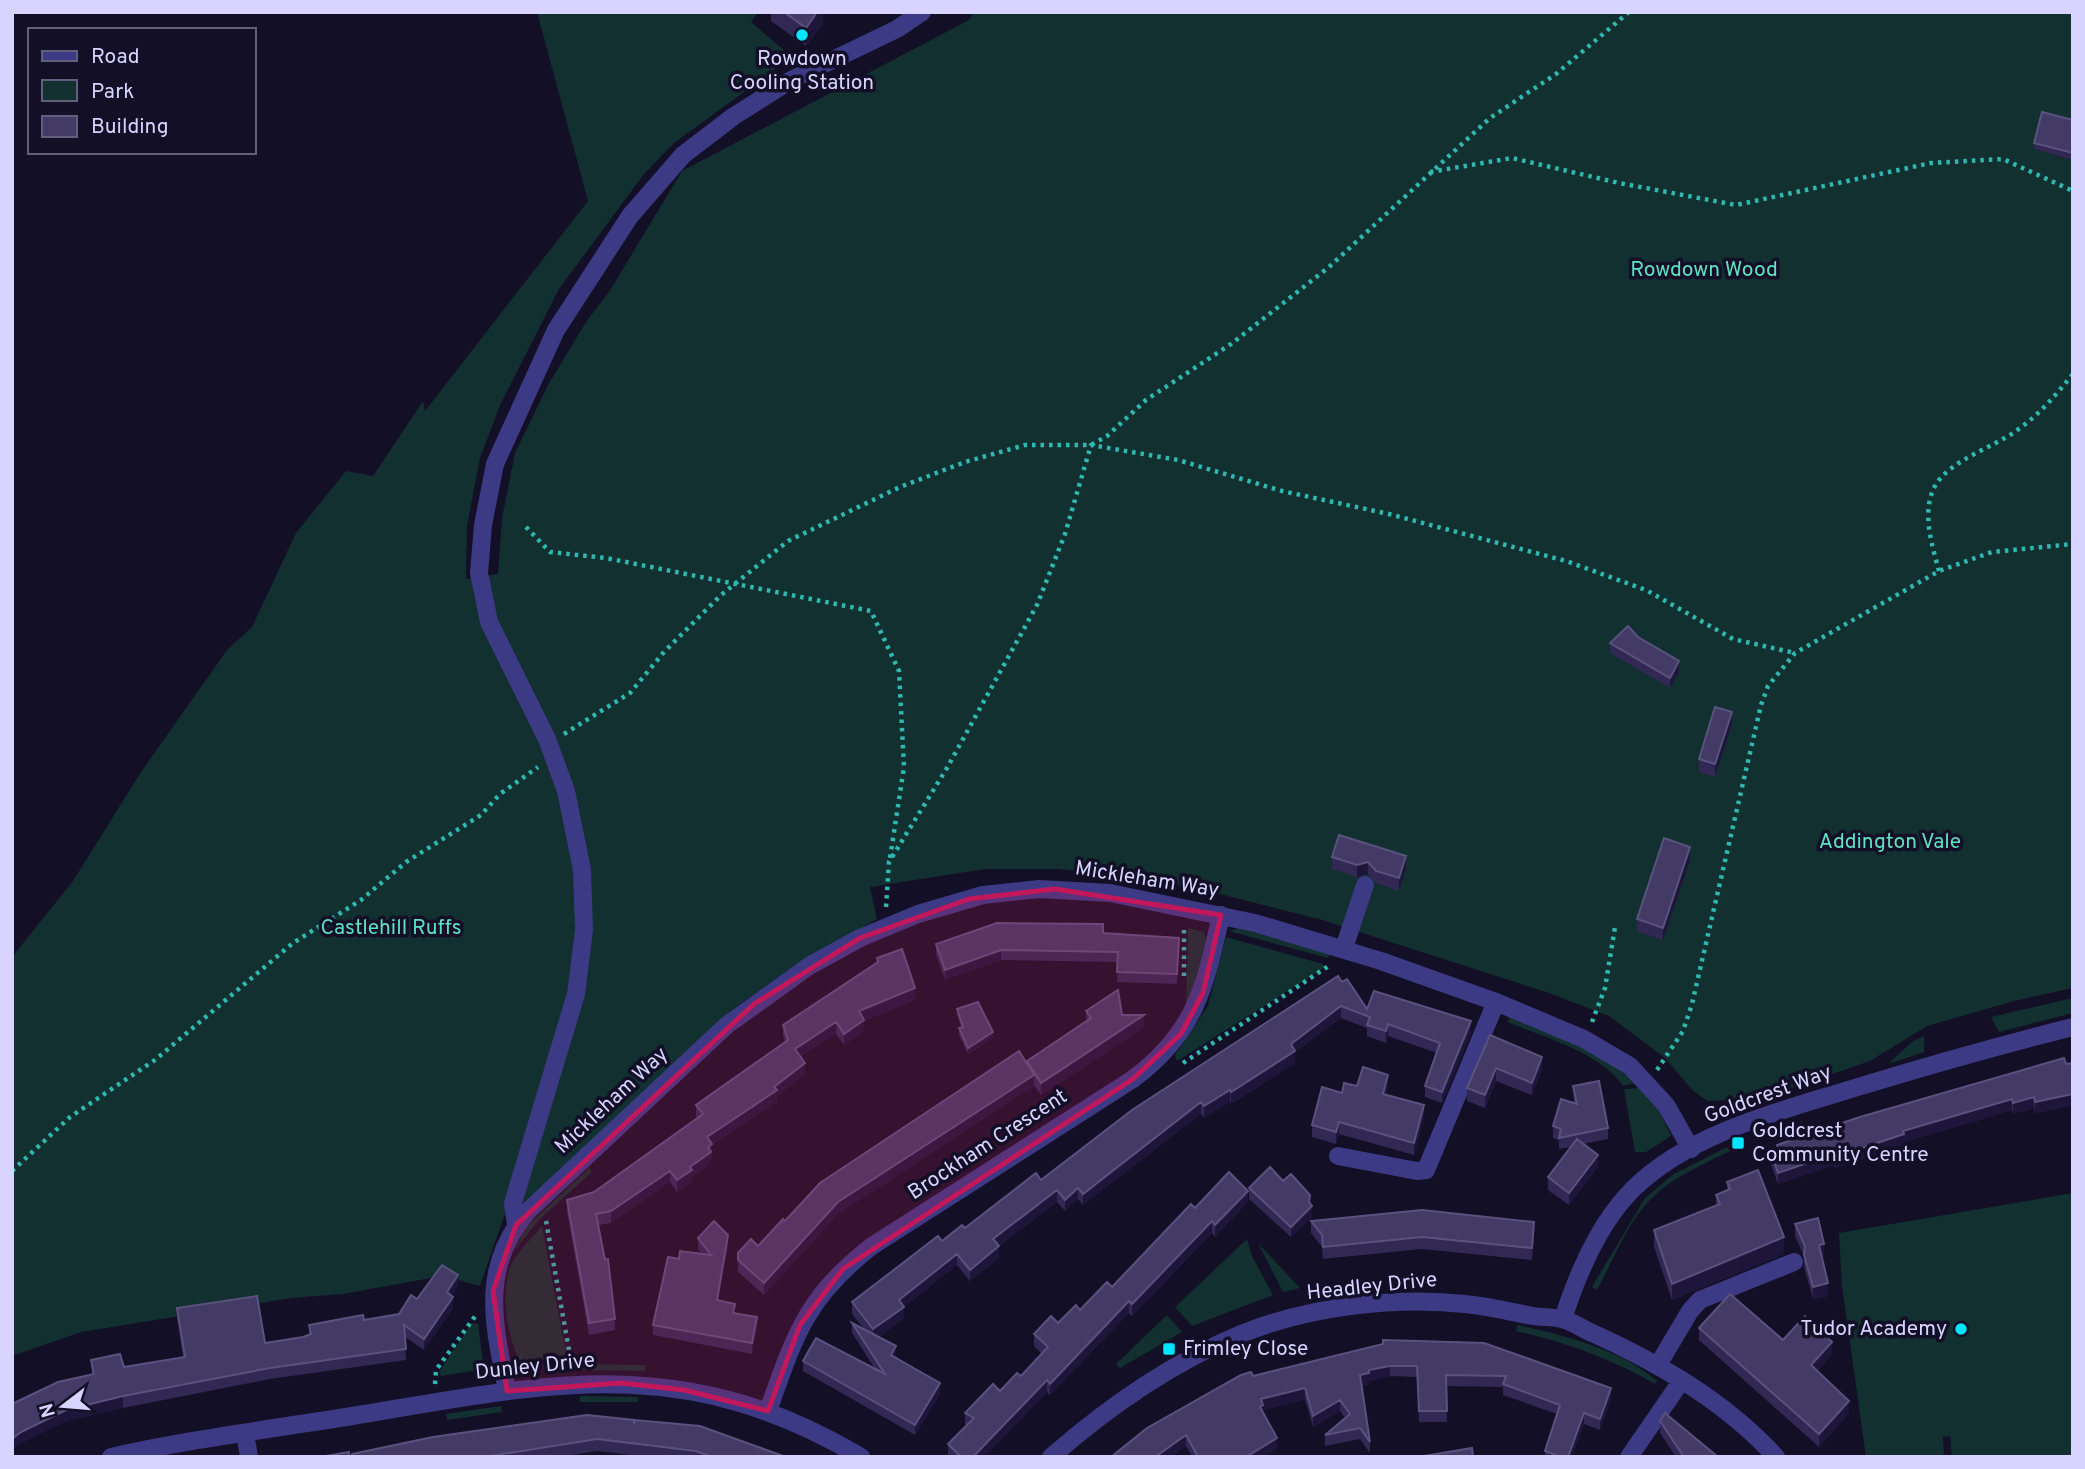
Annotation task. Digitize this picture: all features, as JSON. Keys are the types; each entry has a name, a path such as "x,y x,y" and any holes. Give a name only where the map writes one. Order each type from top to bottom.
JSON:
{"street":[{"path":"516,1225 513,1203 576,993 584,930 582,870 566,791 551,749 489,622 479,573 483,525 495,464 556,330 629,216 683,155 734,116 791,80 897,29 922,12"},
{"path":"1344,948 1364,885"},
{"name":"Mickleham Way","path":"507,1391 492,1303 497,1268 516,1225 538,1200 740,1014 809,966 886,926 958,901 1039,889 1110,893 1221,915 1344,948 1496,1002 1584,1039 1630,1066 1646,1081 1667,1105 1691,1149"},
{"name":"Brockham Crescent","path":"768,1411 800,1325 823,1289 843,1269 872,1247 1126,1083 1162,1055 1181,1034 1197,1007 1221,915"},
{"path":"1338,1156 1417,1171 1426,1170 1496,1002"},
{"name":"Goldcrest Way","path":"1563,1319 1584,1267 1623,1200 1654,1172 1691,1149 1738,1127 1810,1102 1961,1056 2073,1027"},
{"path":"1658,1365 1690,1311 1700,1300 1794,1262"},
{"name":"Headley Drive","path":"1051,1457 1099,1417 1166,1372 1233,1338 1279,1321 1346,1309 1433,1302 1481,1306 1563,1319 1658,1365 1682,1380 1749,1431 1776,1457"},
{"path":"1629,1457 1653,1427 1682,1380"},
{"name":"Dunley Drive","path":"111,1457 507,1391 575,1383 621,1383 684,1390 768,1411 861,1457"},
{"path":"245,1433 249,1457"}],"path":[{"path":"889,862 947,768 1037,605 1069,523 1091,445 1107,436 1146,400 1231,344 1329,267 1490,118 1556,74 1629,12"},
{"path":"1429,172 1512,158 1619,183 1736,205 1931,163 2003,159 2073,191"},
{"path":"1939,571 1929,535 1929,507 1936,485 1952,470 2015,432 2037,414 2073,374"},
{"path":"12,1171 70,1117 155,1060 293,943 361,900 407,862 481,815 500,794 547,760 555,740 630,693 664,652 733,585 788,541 913,482 965,462 1025,445 1091,445 1178,460 1282,491 1389,514 1566,561 1646,590 1733,639 1795,653"},
{"path":"526,527 550,552 606,558 871,611 899,671 904,767 886,874 886,926"},
{"path":"1646,1081 1661,1066 1683,1031 1761,705 1768,686 1795,653 1939,571 1992,552 2073,544"},
{"path":"1584,1039 1603,997 1615,927"},
{"path":"1162,1055 1174,1064 1180,1064 1323,972 1344,948"},
{"path":"538,1200 547,1226 575,1383"},
{"path":"435,1403 436,1370 472,1318 492,1303"}],"highlighted area":[{"path":"1055,889 1221,915 1203,993 1181,1034 1133,1079 843,1269 800,1325 768,1411 684,1390 621,1383 507,1391 493,1291 516,1225 754,1004 860,938 969,899"}],"green space":[{"path":"537,12 758,12 751,22 792,57 674,143 644,174 559,289 501,403 480,458 467,526 466,579 498,574 502,518 515,453 548,385 586,322 609,292 682,171 969,20 974,12 2073,12 2073,126 2034,149 2073,160 2073,988 2014,1001 1927,1026 1870,1061 1783,1091 1746,1099 1708,1101 1693,1091 1665,1058 1609,1016 1549,993 1322,920 1216,893 1144,879 1060,869 986,869 870,887 877,919 795,965 733,1009 526,1201 504,1216 480,1286 442,1276 343,1294 291,1298 81,1332 12,1356 12,957 73,881 141,772 227,650 252,627 296,533 346,471 373,476 423,401 425,411 588,201"},
{"path":"1188,928 1204,932 1206,950 1186,1006"},
{"path":"1240,928 1330,954 1328,958 1229,931"},
{"path":"1226,937 1323,964 1324,968 1177,1061 1175,1055 1208,1006"},
{"path":"2073,998 2073,1013 1999,1032 1991,1017"},
{"path":"1510,1016 1592,1052 1636,1083 1623,1086 1613,1074 1586,1055 1508,1022"},
{"path":"1924,1036 1924,1052 1888,1064 1913,1041"},
{"path":"1640,1088 1656,1104 1671,1136 1646,1152 1635,1152 1624,1089"},
{"path":"1727,1147 1730,1151 1680,1176 1654,1196 1629,1228 1597,1290 1592,1287 1645,1198 1674,1174"},
{"path":"589,1168 592,1172 539,1220 515,1250 525,1228"},
{"name":"Tudor Academy","path":"2073,1193 2073,1457 1952,1457 1950,1436 1943,1437 1944,1457 1866,1457 1842,1286 1839,1233"},
{"path":"542,1226 567,1357 521,1363 509,1329 506,1288 511,1265"},
{"path":"1247,1239 1252,1256 1273,1295 1192,1326 1175,1307"},
{"path":"1258,1243 1300,1288 1283,1292"},
{"path":"1167,1315 1182,1332 1120,1368 1116,1364"},
{"path":"472,1323 478,1324 484,1369 441,1376 439,1372"},
{"path":"1517,1325 1553,1333 1609,1352 1657,1381 1655,1384 1605,1359 1570,1346 1516,1331"},
{"path":"576,1364 645,1365 645,1371 576,1370"},
{"path":"580,1396 638,1397 638,1402 580,1402"},
{"path":"501,1406 502,1412 447,1420 446,1414"}],"building":[{"path":"784,12 817,12 806,28"},
{"path":"2042,112 2073,120 2073,153 2034,143"},
{"path":"1628,626 1638,637 1679,661 1670,678 1610,643"},
{"path":"1715,707 1732,712 1715,764 1699,759"},
{"path":"1339,835 1406,856 1399,878 1376,871 1368,862 1357,865 1332,857"},
{"path":"1664,838 1690,847 1663,928 1637,919"},
{"path":"997,923 1103,924 1103,933 1179,938 1177,974 1117,972 1118,952 1001,950 945,970 936,944"},
{"path":"902,949 915,988 859,1011 864,1020 844,1034 836,1022 795,1049 805,1063 774,1087 777,1090 707,1137 712,1144 708,1147 711,1152 690,1167 692,1170 677,1180 670,1171 611,1211 596,1214 605,1260 608,1259 615,1319 589,1323 567,1200 594,1192 703,1114 696,1105 788,1040 783,1025 878,962 877,958"},
{"path":"1338,976 1342,982 1347,979 1367,1009 1374,991 1471,1021 1442,1092 1425,1086 1440,1043 1388,1024 1386,1031 1367,1025 1370,1017 1341,1006 1291,1044 1295,1051 1231,1092 1230,1090 1204,1106 1201,1102 1083,1194 1078,1188 1065,1200 1057,1190 993,1239 999,1246 970,1270 957,1254 899,1300 904,1307 873,1329 852,1302 938,1236 942,1241 962,1225 965,1228 1036,1173 1041,1180 1132,1110"},
{"path":"1118,990 1122,1015 1144,1015 1041,1083 1027,1061 1091,1018 1086,1011"},
{"path":"978,1002 993,1032 968,1048 959,1028 963,1027 957,1009"},
{"path":"1490,1035 1542,1057 1532,1083 1496,1068 1485,1095 1467,1088"},
{"path":"1019,1051 1034,1075 838,1202 764,1283 738,1260 738,1253 751,1239 758,1246 820,1183"},
{"path":"2064,1058 2066,1064 2073,1063 2073,1094 2035,1102 2034,1097 2013,1103 2012,1099 1903,1131 1904,1134 1778,1173 1771,1153 1779,1150 1777,1145 1860,1117"},
{"path":"1363,1067 1388,1075 1383,1094 1424,1105 1414,1143 1339,1122 1336,1132 1312,1125 1322,1087 1342,1093 1344,1083 1357,1086"},
{"path":"1599,1081 1608,1128 1559,1138 1561,1129 1553,1126 1561,1099 1577,1104 1573,1086"},
{"path":"1577,1139 1598,1155 1569,1193 1548,1177"},
{"path":"1270,1167 1283,1181 1291,1174 1310,1195 1309,1202 1312,1206 1291,1227 1249,1188"},
{"path":"1758,1170 1784,1237 1672,1284 1654,1230 1720,1204 1716,1195 1730,1189 1727,1182"},
{"path":"1229,1172 1248,1191 1215,1225 1212,1221 1132,1304 1129,1301 1050,1384 1047,1380 973,1457 961,1457 948,1444 974,1418 965,1413 993,1384 1000,1391 1017,1373 1021,1376 1048,1347 1034,1334 1051,1316 1058,1323 1076,1305 1080,1310 1107,1282 1112,1287 1191,1204 1195,1208"},
{"path":"1422,1210 1534,1222 1532,1248 1422,1237 1323,1247 1322,1235 1311,1221"},
{"path":"1818,1218 1824,1244 1819,1245 1828,1283 1813,1287 1804,1255 1805,1246 1795,1224"},
{"path":"714,1221 728,1235 717,1300 735,1304 733,1313 757,1317 752,1343 653,1325 668,1257 679,1259 680,1251 711,1255 698,1238"},
{"path":"442,1265 458,1275 447,1292 453,1297 424,1339 404,1325 406,1349 270,1368 123,1396 66,1410 12,1439 12,1404 58,1382 94,1374 91,1360 120,1354 124,1367 185,1357 177,1308 257,1296 265,1343 303,1337 311,1334 309,1325 363,1315 364,1320 399,1314 411,1295 417,1299"},
{"path":"1730,1294 1783,1340 1805,1316 1832,1342 1811,1365 1849,1401 1819,1434 1699,1328"},
{"path":"852,1323 896,1346 891,1355 940,1383 915,1425 803,1361 816,1338 885,1374"},
{"path":"1383,1340 1484,1343 1611,1388 1600,1419 1584,1413 1568,1457 1545,1451 1560,1405 1503,1384 1506,1376 1446,1375 1447,1411 1419,1411 1417,1366 1390,1366 1369,1370 1369,1373 1360,1375 1370,1442 1360,1428 1325,1435 1350,1414 1340,1400 1313,1416 1305,1388 1261,1399 1263,1405 1260,1407 1277,1438 1246,1457 1198,1457 1186,1435 1155,1457 1111,1457 1147,1428 1241,1375 1251,1372 1253,1376 1383,1344"},
{"path":"1665,1413 1718,1457 1684,1457 1660,1421"},
{"path":"587,1415 634,1420 634,1424 635,1420 700,1426 786,1457 712,1457 696,1451 597,1439 484,1457 353,1457 352,1454 433,1437"},
{"path":"1472,1448 1473,1457 1418,1457"},
{"path":"349,1452 349,1457 320,1457"}],"place":[{"name":"Rowdown Cooling Station","path":"802,35"},
{"name":"Goldcrest Community Centre","path":"1738,1143"},
{"name":"Tudor Academy","path":"1961,1329"},
{"name":"Frimley Close","path":"1169,1349"}],"park label":[{"name":"Rowdown Wood","path":"1704,270"},
{"name":"Addington Vale","path":"1890,842"},
{"name":"Castlehill Ruffs","path":"391,928"}]}
